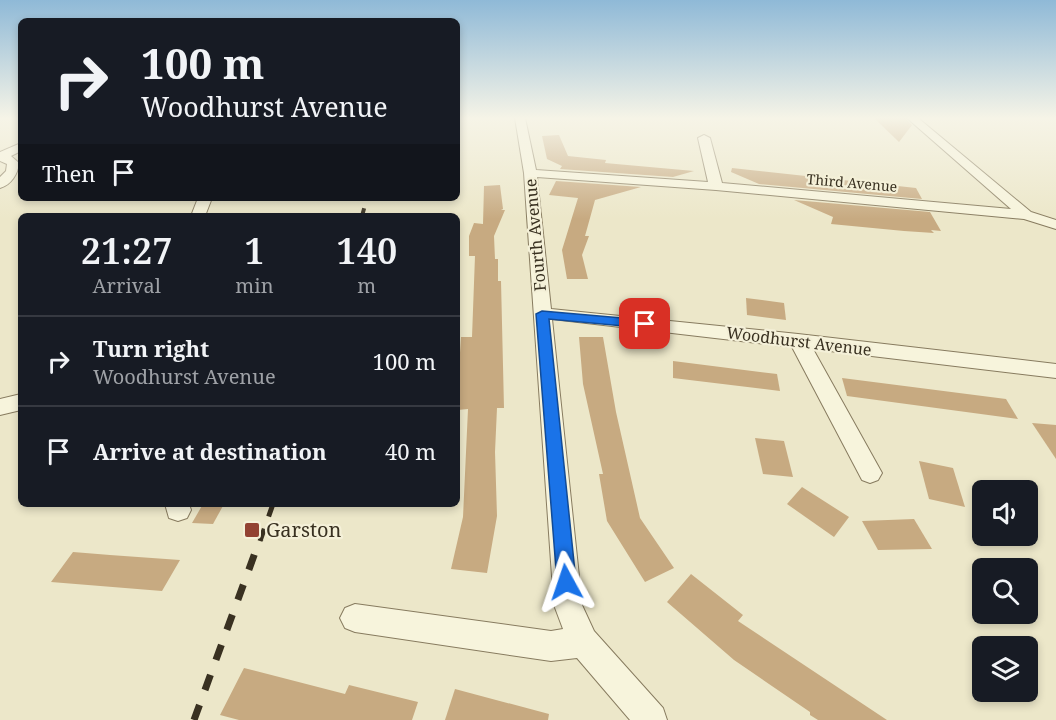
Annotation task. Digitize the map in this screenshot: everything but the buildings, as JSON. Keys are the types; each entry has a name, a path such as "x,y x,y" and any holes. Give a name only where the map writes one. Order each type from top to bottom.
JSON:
{"street":[{"name":"Fourth Avenue","path":"526,152 530,173 568,605 583,642 651,720"},
{"path":"707,152 716,186"},
{"path":"952,152 1026,214 1056,225"},
{"path":"0,184 16,171 13,164 2,157"},
{"name":"Third Avenue","path":"530,173 716,186 1026,214"},
{"name":"Woodhurst Avenue","path":"542,314 798,340 1056,371"},
{"path":"798,340 870,473"},
{"path":"0,408 18,403"},
{"path":"355,618 551,646 583,642"}],"railway":[{"path":"363,213 366,201"},
{"path":"260,541 272,507"},
{"path":"194,720 260,539"}],"place":[{"name":"Garston","path":"252,530"}],"route":[{"path":"566,582 542,314 645,324"}]}
